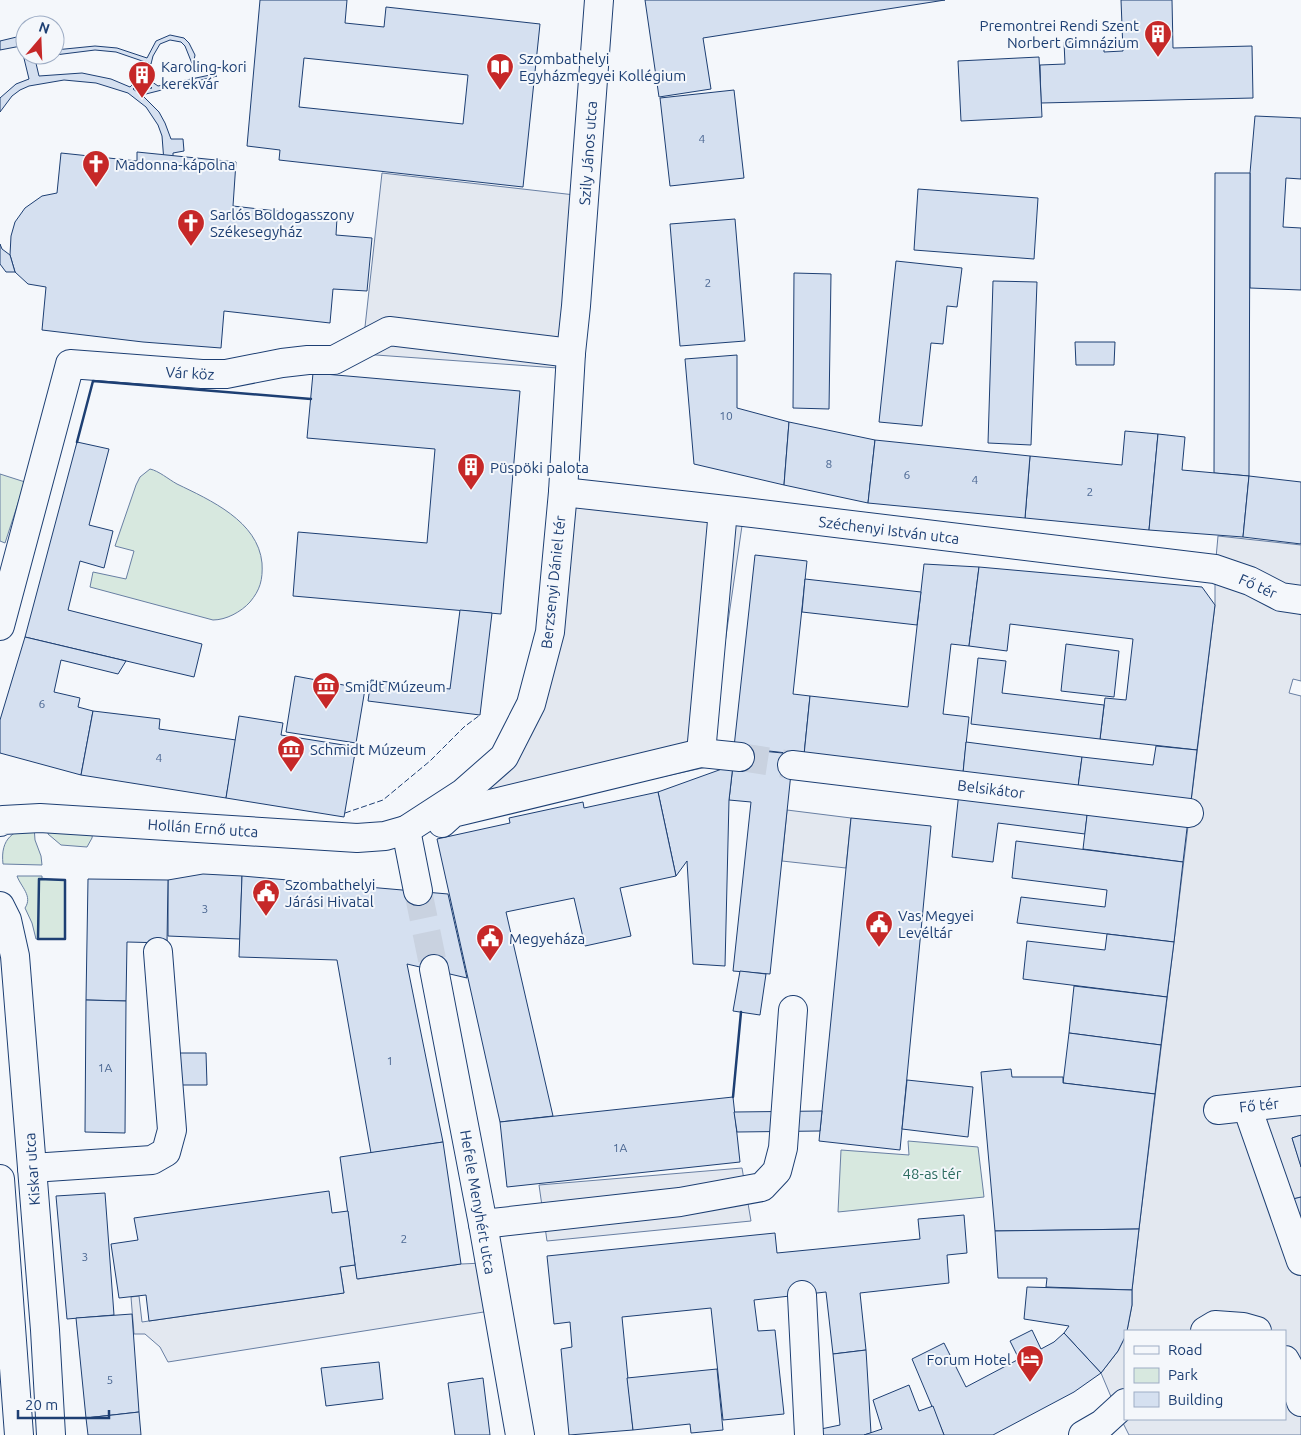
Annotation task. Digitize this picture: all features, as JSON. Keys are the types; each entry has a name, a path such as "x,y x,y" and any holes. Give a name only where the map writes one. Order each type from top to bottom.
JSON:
{"street":[{"name":"Szily János utca","path":"576,306 600,0"},
{"name":"Berzsenyi Dániel tér","path":"407,839 504,757 527,712 540,675 550,632 563,492 571,353 576,306"},
{"name":"Vár köz","path":"0,626 70,364 202,374 226,374 282,363 334,360 389,331 571,353"},
{"name":"Széchenyi István utca","path":"563,492 1215,569"},
{"path":"701,754 723,510"},
{"name":"Fő tér","path":"1215,569 1250,581 1281,597 1301,600"},
{"path":"418,891 407,839 454,813 701,754 740,757"},
{"name":"Belsikátor","path":"792,765 1189,813"},
{"name":"Hollán Ernő utca","path":"0,822 3,820 40,818 357,838 385,836 407,839"},
{"name":"Kiskar utca","path":"0,906 9,929 15,956 50,1399 51,1435"},
{"path":"32,1168 152,1160 166,1152 172,1130 158,952"},
{"name":"Hefele Menyhért utca","path":"434,969 483,1224 520,1435"},
{"path":"483,1224 680,1202 762,1187 777,1171 783,1148 794,1010"},
{"path":"0,1024 6,1030 25,1072"},
{"name":"Fő tér","path":"1218,1110 1301,1101"},
{"path":"1247,1107 1301,1261"},
{"path":"0,1179 9,1402 19,1435"},
{"path":"802,1295 809,1435"},
{"path":"1207,1330 1215,1325 1243,1327 1254,1330"},
{"path":"1286,1362 1301,1402"},
{"path":"9,1402 50,1399"},
{"path":"1083,1435 1102,1424 1124,1404"}],"green space":[{"path":"150,469 157,471 217,505 242,524 252,535 259,548 262,575 253,598 238,612 223,619 213,620 90,587 93,572 126,579 134,551 115,546 136,485 140,477"},
{"path":"0,474 25,482 5,543 0,541"},
{"path":"34,826 35,840 42,865 3,864 4,848 10,837 20,830"},
{"path":"48,827 93,830 92,838 87,847 61,845 48,834"},
{"path":"17,876 42,876 42,879 65,880 65,939 36,939 32,923 25,908 28,899 26,892"},
{"name":"48-as tér","path":"908,1141 978,1147 984,1197 838,1212 841,1150 909,1155"}],"shaded area":[{"path":"382,173 575,195 558,368 362,354"},
{"path":"563,492 744,512 707,767 466,820 520,726"},
{"path":"1218,536 1301,545 1301,681 1293,679 1289,693 1301,696 1301,1135 1292,1138 1301,1166 1301,1197 1293,1199 1301,1224 1301,1435 1129,1435 1101,1373 1118,1351 1124,1339 1124,1420 1286,1420 1286,1330 1127,1330 1132,1305 1139,1229 1215,605 1215,569"},
{"path":"787,810 851,818 846,868 782,861"},
{"path":"742,1168 751,1221 547,1241 539,1185"},
{"path":"484,1263 490,1311 168,1362 160,1347 145,1334 134,1334 131,1297 139,1296 142,1322 344,1293 340,1267 355,1265 358,1279 461,1264"}],"building":[{"name":"Szombathelyi Egyházmegyei Kollégium","path":"260,0 347,0 345,23 384,27 386,7 540,24 523,187 279,160 280,150 247,146","holes":["304,58 468,75 463,124 299,107"]},
{"path":"645,0 945,0 703,38 711,89 659,97"},
{"name":"Premontrei Rendi Szent Norbert Gimnázium","path":"1121,0 1172,0 1173,48 1252,46 1253,98 1041,103 1040,65 1065,64 1064,42 1104,41 1104,52 1123,51"},
{"name":"Karoling-kori kerekvár","path":"170,35 184,38 195,55 193,66 185,46 181,42 170,40 160,44 151,64 116,52 95,50 65,54 65,49 95,46 117,48 147,58 156,41"},
{"name":"Karoling-kori kerekvár","path":"15,37 15,47 0,50 0,41"},
{"path":"1039,57 1042,117 961,121 958,61"},
{"name":"Karoling-kori kerekvár","path":"26,65 36,65 39,76 82,73 111,79 130,87 142,75 158,86 210,75 217,76 142,95 159,112 171,139 183,139 184,151 173,153 173,163 164,162 162,136 158,125 146,107 128,93 96,83 64,80 29,86 12,96 0,112 0,98 16,84 29,79","holes":["142,80 152,88 136,91 133,89"]},
{"path":"734,90 744,178 670,186 660,98"},
{"path":"1255,116 1301,118 1301,179 1286,178 1283,227 1301,228 1301,290 1250,288 1250,173"},
{"name":"Sarlós Boldogasszony Székesegyház","path":"137,152 236,162 233,206 337,218 336,235 372,238 367,291 333,289 330,323 224,311 221,348 143,342 42,330 46,287 28,284 15,272 10,255 11,236 15,222 25,208 42,196 57,193 61,153 137,161"},
{"path":"1215,173 1250,173 1249,476 1214,473"},
{"path":"918,189 1038,198 1034,259 914,250"},
{"path":"735,219 745,341 680,346 670,224"},
{"path":"0,244 2,249 10,255 15,272 6,272 0,264"},
{"path":"896,261 962,268 957,307 947,306 943,344 931,343 922,426 879,422"},
{"path":"794,273 831,274 829,409 793,408"},
{"path":"993,281 1037,282 1031,445 988,443"},
{"path":"1075,342 1115,342 1114,365 1076,365"},
{"path":"737,355 737,408 789,422 784,485 694,464 685,359"},
{"name":"Püspöki palota","path":"313,373 520,391 501,614 293,596 298,532 427,543 435,449 307,438"},
{"path":"789,422 875,440 868,503 784,485"},
{"path":"1125,431 1158,434 1149,530 1025,518 1030,456 1122,465"},
{"path":"1158,434 1185,437 1182,470 1249,476 1243,537 1149,530"},
{"path":"875,440 1030,456 1025,518 868,503"},
{"path":"77,442 109,449 89,525 113,531 104,568 80,561 68,610 202,644 194,677 25,637"},
{"path":"1249,476 1301,482 1301,544 1243,537"},
{"path":"755,555 807,561 793,694 810,696 804,755 734,747"},
{"path":"924,564 979,567 969,646 951,644 943,714 969,717 963,773 804,755 810,696 908,707"},
{"path":"979,567 1202,587 1215,605 1197,750 1100,739 1105,698 1126,700 1133,639 1010,624 1007,651 969,646"},
{"path":"805,579 921,592 917,625 802,612"},
{"path":"460,610 492,613 480,715 368,701 371,680 450,689"},
{"path":"25,637 126,661 118,674 61,660 54,692 80,698 78,707 93,711 81,775 0,753 0,720"},
{"path":"1066,644 1119,651 1114,697 1061,691"},
{"path":"978,658 1006,661 1002,693 1104,705 1100,739 971,724"},
{"name":"Smidt Múzeum","path":"295,676 365,689 356,743 286,732"},
{"path":"93,711 160,719 159,729 236,740 226,798 81,775"},
{"name":"Schmidt Múzeum","path":"239,716 283,723 281,735 356,747 344,817 226,798"},
{"path":"966,742 1082,757 1078,787 963,773"},
{"path":"1156,746 1197,750 1191,801 1078,787 1082,757 1153,765"},
{"path":"741,749 793,754 770,974 733,971 751,802 729,800 733,765"},
{"path":"733,765 729,800 725,966 693,964 687,861 676,876 658,792"},
{"name":"Megyeháza","path":"658,792 676,876 620,888 631,936 585,946 574,898 506,912 553,1116 500,1122 437,839 510,823 509,818 583,802 584,808"},
{"path":"959,792 1088,807 1085,834 998,823 993,862 952,857"},
{"path":"1088,807 1188,820 1183,862 1083,849"},
{"name":"Vas Megyei Levéltár","path":"851,818 931,826 900,1150 819,1141"},
{"path":"1016,841 1183,862 1174,942 1017,923 1021,897 1105,907 1107,890 1012,878"},
{"path":"203,874 242,876 240,939 168,936 168,880"},
{"path":"242,876 448,894 467,978 407,964 443,1142 371,1153 337,960 239,957"},
{"path":"88,879 168,880 167,943 127,942 126,1001 86,1000"},
{"path":"1107,934 1174,942 1167,997 1023,979 1027,941 1105,950"},
{"path":"740,971 766,974 760,1015 733,1011"},
{"path":"1074,986 1167,997 1161,1045 1069,1033"},
{"path":"86,1000 126,1001 125,1133 85,1132"},
{"path":"1069,1033 1161,1045 1155,1094 1063,1083"},
{"path":"175,1053 206,1053 207,1085 176,1085"},
{"path":"1011,1069 1012,1077 1063,1077 1063,1083 1155,1094 1139,1229 995,1231 981,1072"},
{"path":"907,1080 973,1087 968,1137 902,1129"},
{"path":"733,1097 740,1162 507,1187 500,1122"},
{"path":"822,1111 820,1131 737,1132 734,1112"},
{"path":"1301,1135 1301,1167 1292,1138"},
{"path":"443,1142 461,1264 357,1279 340,1157"},
{"path":"329,1191 332,1213 348,1211 355,1265 340,1267 344,1293 149,1321 146,1295 119,1298 111,1244 138,1240 134,1218"},
{"path":"105,1193 114,1315 67,1319 56,1196"},
{"path":"1301,1197 1301,1224 1293,1199"},
{"path":"964,1215 967,1253 947,1255 949,1283 860,1293 866,1350 833,1354 826,1292 754,1300 758,1331 775,1330 784,1414 723,1420 711,1308 622,1317 633,1430 569,1435 561,1349 572,1347 570,1322 554,1324 547,1256 775,1233 777,1253 920,1239 918,1219"},
{"path":"1139,1229 1132,1290 1046,1287 1047,1278 998,1278 995,1231"},
{"path":"1027,1287 1132,1290 1132,1305 1127,1330 1124,1330 1124,1339 1118,1351 1101,1373 1064,1333 1069,1326 1024,1319"},
{"path":"132,1314 139,1412 86,1418 76,1318"},
{"name":"Forum Hotel","path":"1032,1330 1041,1349 1054,1342 1064,1333 1101,1373 1074,1392 993,1435 944,1435 912,1359 944,1343 966,1387 1019,1359 1010,1341"},
{"path":"866,1350 871,1433 864,1435 823,1435 821,1429 840,1425 833,1354"},
{"path":"379,1362 383,1399 326,1406 321,1368"},
{"path":"717,1369 723,1430 691,1433 690,1424 633,1430 627,1378"},
{"path":"483,1378 490,1435 455,1435 448,1383"},
{"path":"909,1385 919,1411 933,1406 944,1435 864,1435 882,1429 873,1400"},
{"path":"139,1412 141,1435 88,1435 86,1418"}],"tunnel":[{"path":"740,757 792,765"},
{"path":"418,891 434,969"}],"fence":[{"path":"345,813 383,800 430,761 464,727 480,715"}],"wall":[{"path":"77,442 93,381 311,399"},
{"path":"39,879 65,880 65,939 38,939 39,879"},
{"path":"733,1097 741,1012"}],"place":[{"name":"Premontrei Rendi Szent Norbert Gimnázium","path":"1158,58"},
{"name":"Szombathelyi Egyházmegyei Kollégium","path":"500,91"},
{"name":"Karoling-kori kerekvár","path":"142,99"},
{"name":"Madonna-kápolna","path":"96,188"},
{"name":"Sarlós Boldogasszony Székesegyház","path":"191,247"},
{"name":"Püspöki palota","path":"471,491"},
{"name":"Smidt Múzeum","path":"326,710"},
{"name":"Schmidt Múzeum","path":"291,773"},
{"name":"Szombathelyi Járási Hivatal","path":"266,917"},
{"name":"Vas Megyei Levéltár","path":"879,948"},
{"name":"Megyeháza","path":"490,962"},
{"name":"Forum Hotel","path":"1030,1383"}]}
